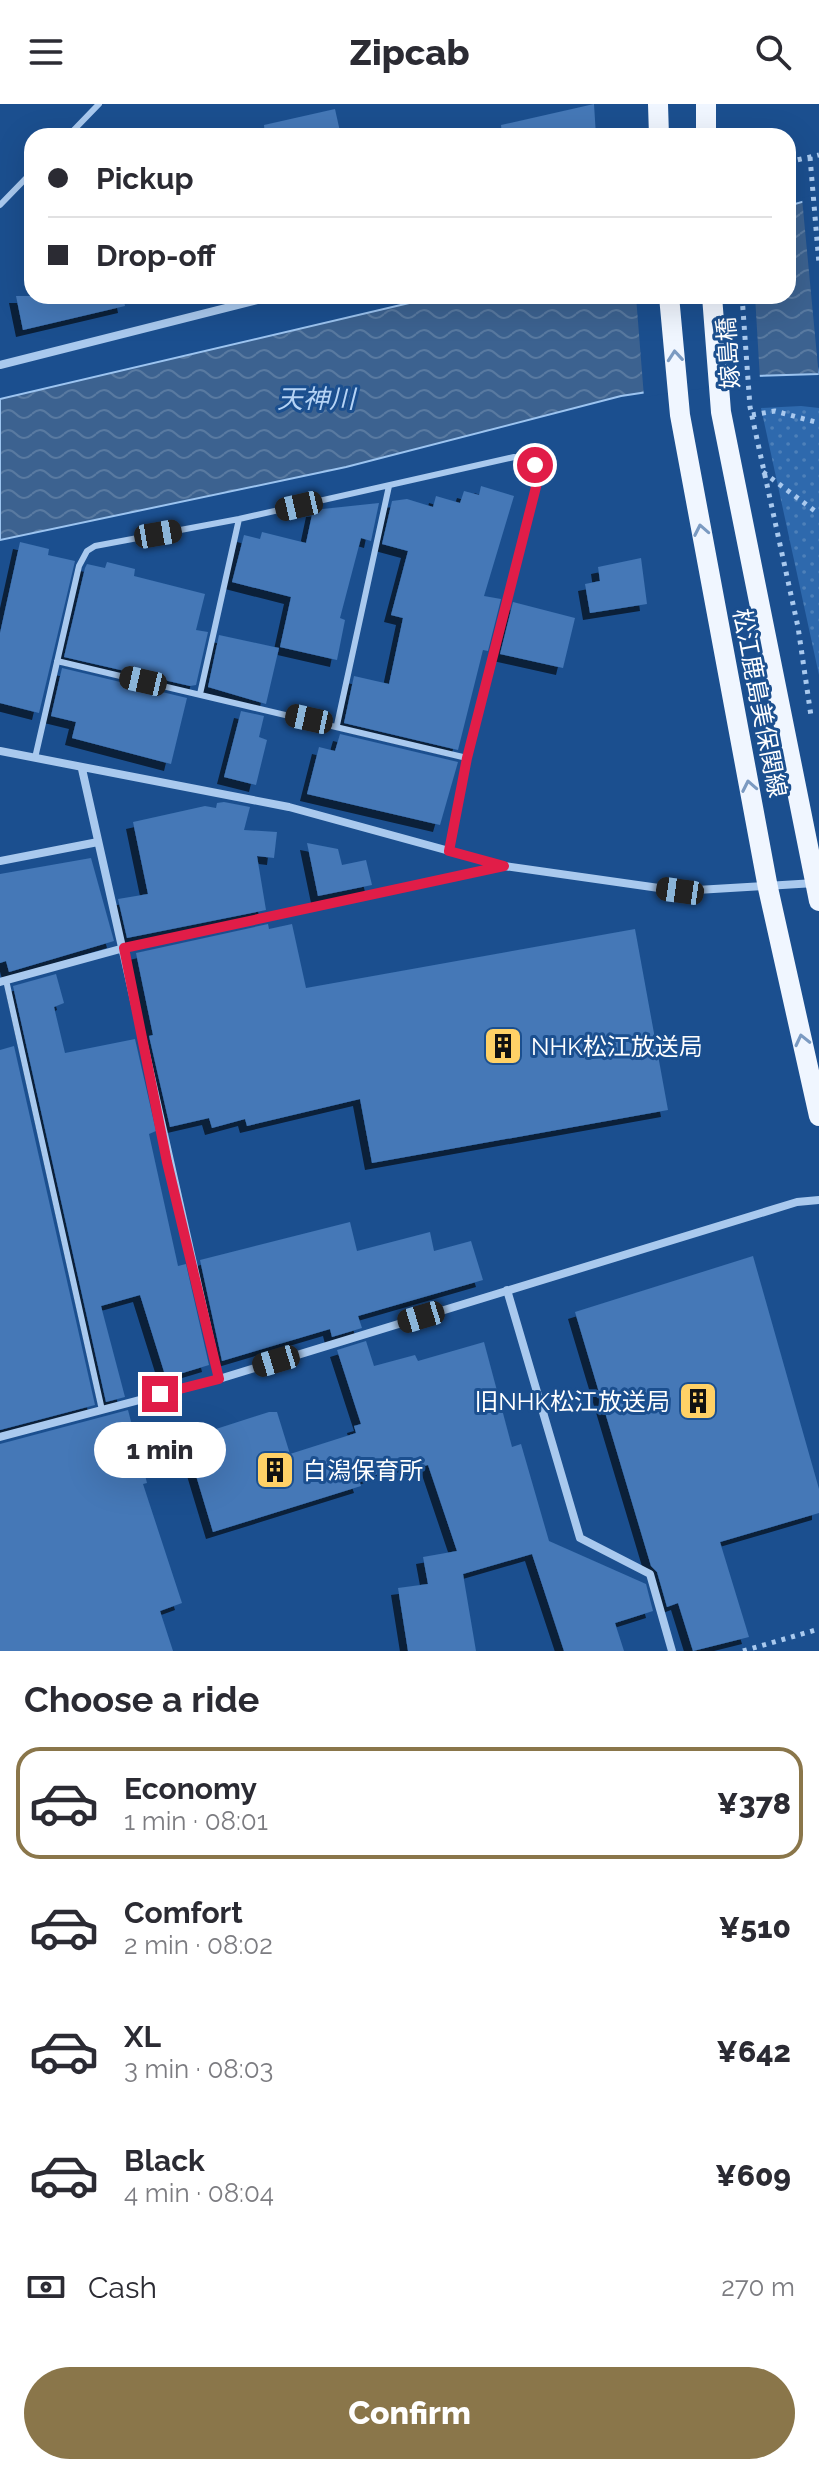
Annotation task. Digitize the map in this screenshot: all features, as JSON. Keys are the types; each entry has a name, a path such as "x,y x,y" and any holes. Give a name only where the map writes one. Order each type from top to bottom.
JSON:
{"main road":[{"path":"658,104 659,128"},
{"path":"706,104 706,128"},
{"name":"松江鹿島美保関線","path":"670,304 680,415 768,888 819,1116"},
{"name":"松江鹿島美保関線","path":"713,304 721,412 817,892"}],"street":[{"path":"0,365 241,304"},
{"path":"0,751 289,807 504,866 680,891 768,888 817,892"},
{"path":"82,769 124,948 167,1162 219,1379"},
{"path":"0,861 98,842"},
{"path":"3,981 124,948 504,866"},
{"path":"0,1437 219,1379 797,1202 819,1200"},
{"path":"507,1290 580,1538 650,1574 672,1651"}],"lane":[{"path":"76,128 99,104"},
{"path":"0,205 24,180"},
{"path":"35,758 79,566 87,551 105,543 239,519 514,457 530,459 535,465 537,483 467,758 449,851"},
{"path":"337,725 389,486"},
{"path":"200,694 239,519"},
{"path":"57,661 467,758"},
{"path":"3,981 102,1410"}],"path":[{"path":"796,160 819,155"},
{"path":"810,157 819,264"},
{"name":"嫁島橋","path":"743,304 750,407 798,627 812,721"},
{"path":"752,415 775,411 819,423"},
{"path":"763,472 819,514"},
{"path":"743,1651 819,1629"}],"shaded area":[{"path":"761,408 819,408 819,675"}],"water":[{"name":"天神川","path":"819,197 819,374 753,376 621,396 346,467 0,540 0,399 405,304 796,304 796,204"}],"pier":[{"path":"819,193 819,377 802,198"},
{"path":"637,304 755,304 760,380 644,397"}],"building":[{"path":"594,104 596,128 501,128 501,125"},
{"path":"335,109 339,128 264,128 264,125"},
{"path":"16,296 24,296 24,304 125,304 125,306 23,330"},
{"path":"481,486 514,496 484,596 501,599 488,651 483,650 458,750 344,723 354,676 389,684 403,618 391,615 408,551 382,544 392,501 407,499 433,507 436,496 460,503 464,491 479,495"},
{"path":"379,503 371,541 361,538 340,618 345,620 337,660 280,647 291,597 232,582 244,535 260,539 262,532 306,543 313,510"},
{"path":"20,542 49,549 48,555 75,561 39,713 0,703 0,633"},
{"path":"641,558 647,604 590,613 585,584 600,581 598,567"},
{"path":"107,562 135,569 134,576 205,594 196,630 208,632 196,685 64,657 85,568 87,564 105,568"},
{"path":"513,602 575,618 563,668 500,654"},
{"path":"219,635 279,648 266,704 208,687"},
{"path":"62,668 187,698 171,764 72,738 76,722 51,716"},
{"path":"241,711 264,716 259,737 267,740 256,785 224,777"},
{"path":"340,734 458,762 440,825 307,794 319,747 335,751"},
{"path":"217,803 250,807 244,830 277,832 274,858 257,856 266,910 127,938 118,899 148,894 133,822 205,806 216,808"},
{"path":"307,843 338,849 342,865 366,860 372,885 318,896"},
{"path":"91,858 114,941 9,972 6,961 0,963 0,874"},
{"name":"NHK松江放送局","path":"268,924 269,929 292,924 306,988 635,929 668,1110 372,1163 360,1099 247,1126 245,1119 212,1128 209,1118 170,1127 149,1036 153,1035 136,953"},
{"path":"56,974 64,1003 54,1007 65,1053 135,1039 156,1131 149,1134 178,1266 186,1264 209,1365 166,1378 140,1295 101,1306 125,1397 106,1402 13,986"},
{"path":"14,1046 95,1405 0,1430 0,1050"},
{"path":"350,1222 357,1251 430,1232 434,1251 471,1241 483,1280 358,1316 362,1328 332,1337 330,1329 222,1361 200,1260"},
{"name":"旧NHK松江放送局","path":"753,1256 819,1489 819,1513 720,1542 749,1637 693,1651 678,1603 667,1607 657,1572 651,1566 575,1312"},
{"path":"366,1341 374,1366 415,1355 418,1361 484,1342 512,1447 521,1444 549,1541 646,1584 653,1611 615,1623 624,1651 564,1651 532,1554 463,1574 476,1651 408,1651 398,1588 428,1584 423,1557 457,1551 428,1465 412,1469 410,1464 359,1480 361,1486 213,1532 185,1439 269,1412 277,1412 290,1454 356,1433 354,1426 361,1424 337,1350"},
{"path":"128,1410 147,1483 143,1484 182,1603 160,1611 173,1651 0,1651 0,1444"}],"place":[{"name":"NHK松江放送局","path":"503,1046"},
{"name":"旧NHK松江放送局","path":"698,1401"},
{"name":"白潟保育所","path":"275,1470"}],"route":[{"path":"160,1394 219,1379 167,1162 124,948 504,866 449,851 467,758 537,483 535,465"}]}
